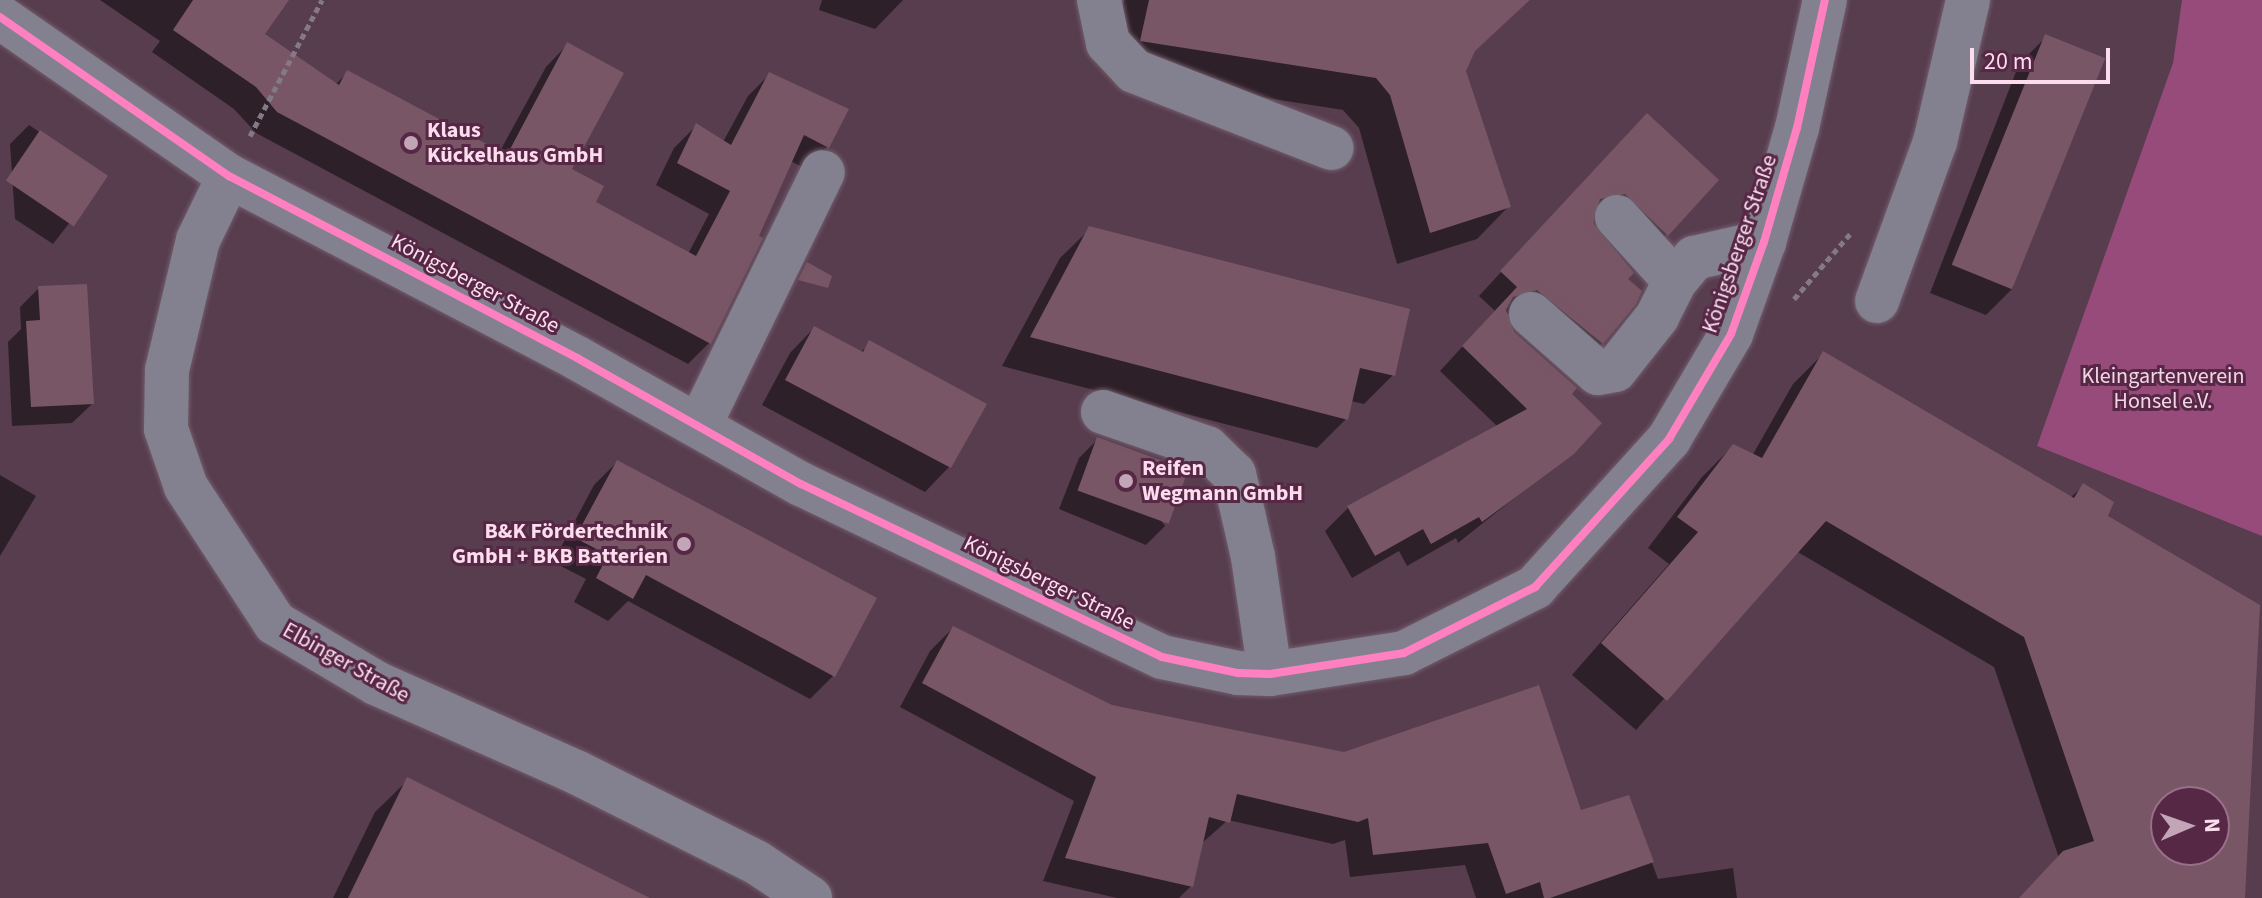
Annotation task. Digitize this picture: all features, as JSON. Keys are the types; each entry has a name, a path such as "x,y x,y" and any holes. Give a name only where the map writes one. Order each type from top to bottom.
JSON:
{"street":[{"path":"1099,0 1108,43 1134,71 1332,148"},
{"name":"Königsberger Straße","path":"0,17 229,176 700,424 801,484 956,556 1066,616 1162,657 1238,673 1270,674 1404,653 1535,587 1669,439 1731,334 1764,242 1797,128 1825,0"},
{"path":"1877,301 1935,142 1968,0"},
{"path":"700,424 823,172"},
{"name":"Elbinger Straße","path":"229,176 198,240 167,370 166,429 186,487 275,623 376,683 576,772 756,862 810,898"},
{"path":"1617,217 1675,281"},
{"path":"1531,314 1598,373 1615,370 1657,317 1675,281 1694,258 1764,242"},
{"path":"1103,412 1207,448 1234,474 1270,674"}],"path":[{"path":"229,176 322,0"},
{"path":"1731,334 1793,300 1853,230"}],"green space":[{"name":"Kleingartenverein Honsel e.V.","path":"2182,0 2262,0 2262,536 2037,446 2173,63"}],"building":[{"path":"193,0 289,0 265,34 339,85 347,70 507,155 567,42 624,73 572,169 604,186 596,202 696,256 730,191 677,163 696,123 731,145 769,72 849,109 829,148 804,135 759,236 763,238 711,344 277,112 256,87 173,30"},
{"path":"1149,0 1530,0 1475,51 1466,71 1511,207 1430,233 1390,95 1376,78 1140,41"},
{"path":"2045,34 2105,58 2012,289 1952,265"},
{"path":"1647,113 1719,180 1668,236 1625,194 1600,199 1593,223 1634,273 1628,279 1642,291 1636,304 1603,344 1537,290 1513,297 1506,310 1514,332 1577,388 1572,394 1602,423 1574,454 1482,522 1479,517 1431,544 1423,529 1375,556 1347,506 1527,409 1462,346 1517,287 1500,271"},
{"path":"40,130 108,176 74,226 6,181"},
{"path":"1089,226 1410,309 1395,376 1360,368 1348,420 1030,337"},
{"path":"807,262 832,276 828,288 798,280"},
{"path":"87,284 94,404 31,407 26,321 40,320 38,286"},
{"path":"814,326 863,352 869,340 987,404 951,468 785,380"},
{"path":"1823,351 2074,498 2083,483 2114,502 2108,516 2260,605 2245,898 2019,898 2063,851 2094,841 2024,637 1826,521 1667,701 1601,643 1698,532 1677,517 1733,444 1762,458"},
{"name":"Reifen Wegmann GmbH","path":"1097,437 1188,470 1169,524 1078,491"},
{"name":"B&K Fördertechnik GmbH + BKB Batterien","path":"617,460 877,598 835,677 646,575 633,599 596,578 608,555 575,538"},
{"path":"953,626 1112,705 1344,752 1539,685 1581,810 1629,795 1654,862 1550,898 1544,898 1540,882 1506,894 1488,843 1373,855 1368,818 1358,822 1237,794 1230,823 1209,817 1193,887 1065,858 1096,777 922,683"},
{"path":"407,777 650,898 348,898"}],"cycle path":[{"path":"0,17 229,176 577,358 801,484 1162,657 1238,673 1270,674 1404,653 1535,587 1669,439 1731,334 1764,242 1797,128 1825,0"}],"place":[{"name":"Klaus Kückelhaus GmbH","path":"411,143"},
{"name":"Reifen Wegmann GmbH","path":"1126,481"},
{"name":"B&K Fördertechnik GmbH + BKB Batterien","path":"684,544"}]}
